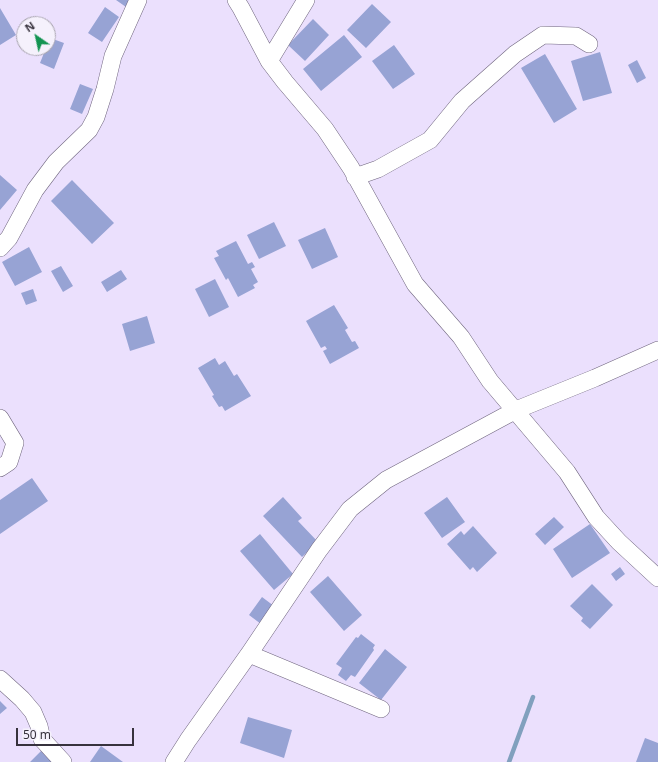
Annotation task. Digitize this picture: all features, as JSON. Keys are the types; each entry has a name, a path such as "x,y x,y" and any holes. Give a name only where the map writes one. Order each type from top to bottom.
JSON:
{"street":[{"path":"0,248 9,238 35,190 56,162 89,130 96,117 113,56 138,0"},
{"path":"236,0 269,61 325,129 355,177 415,284 461,337 490,381 567,472 596,517 619,542 658,578"},
{"path":"269,61 306,0"},
{"path":"355,177 378,169 430,140 462,101 515,54 543,35 576,36 589,44"},
{"path":"174,762 319,550 350,509 386,480 516,410 595,378 658,350"},
{"path":"0,418 15,443 9,462 0,468"},
{"path":"249,654 381,709"},
{"path":"0,679 22,699 33,712 40,726 42,739 63,762"}],"building":[{"path":"116,0 131,0 126,7"},
{"path":"372,4 391,22 366,48 347,30"},
{"path":"105,7 119,17 102,42 88,33"},
{"path":"0,8 16,35 0,45"},
{"path":"313,19 329,35 305,61 288,45"},
{"path":"344,35 362,57 321,91 303,69"},
{"path":"56,40 64,43 54,69 40,63 43,56 56,56"},
{"path":"394,45 415,74 393,89 372,61"},
{"path":"600,52 612,93 583,101 571,61"},
{"path":"545,54 577,109 554,123 521,68"},
{"path":"637,60 646,78 637,83 628,65"},
{"path":"80,84 93,89 82,114 70,109"},
{"path":"0,175 17,190 0,210"},
{"path":"72,180 114,223 92,244 51,201"},
{"path":"274,222 286,246 259,259 247,235"},
{"path":"325,228 338,257 312,269 298,240"},
{"path":"236,241 248,264 252,262 255,267 251,269 258,282 253,285 255,288 238,297 228,278 226,280 214,258 219,256 216,251"},
{"path":"29,247 42,272 15,286 2,262"},
{"path":"61,266 73,286 63,292 51,271"},
{"path":"121,270 127,279 107,292 101,282"},
{"path":"215,279 229,307 209,317 195,289"},
{"path":"33,289 37,301 26,305 21,293"},
{"path":"334,305 348,328 345,330 352,342 355,341 359,348 330,364 323,351 327,349 325,346 321,348 306,321"},
{"path":"147,316 155,343 130,351 122,324"},
{"path":"215,358 219,365 225,361 234,376 237,374 251,396 225,411 222,406 219,407 212,396 214,395 198,368"},
{"path":"32,478 48,501 0,534 0,500"},
{"path":"283,497 302,518 298,521 318,542 302,557 263,516"},
{"path":"447,497 465,522 442,538 424,513"},
{"path":"554,517 564,527 545,545 535,534"},
{"path":"590,524 610,553 572,578 553,549"},
{"path":"473,526 497,553 477,572 473,567 470,570 447,544 461,531 464,535"},
{"path":"260,534 293,574 274,590 240,551"},
{"path":"620,567 625,574 616,581 611,574"},
{"path":"328,576 362,615 344,631 310,592"},
{"path":"592,584 613,605 590,629 581,621 583,618 570,606"},
{"path":"262,597 274,606 261,624 249,615"},
{"path":"361,634 375,645 373,648 374,650 355,677 351,675 346,681 338,675 342,668 336,664 356,637 358,638"},
{"path":"385,649 407,667 381,700 359,683"},
{"path":"0,701 7,708 0,714"},
{"path":"248,717 292,730 284,758 240,743"},
{"path":"645,738 658,743 658,762 636,762"},
{"path":"101,746 123,762 90,762"},
{"path":"42,750 54,762 30,762"}],"waterway":[{"path":"509,762 533,697"}]}
